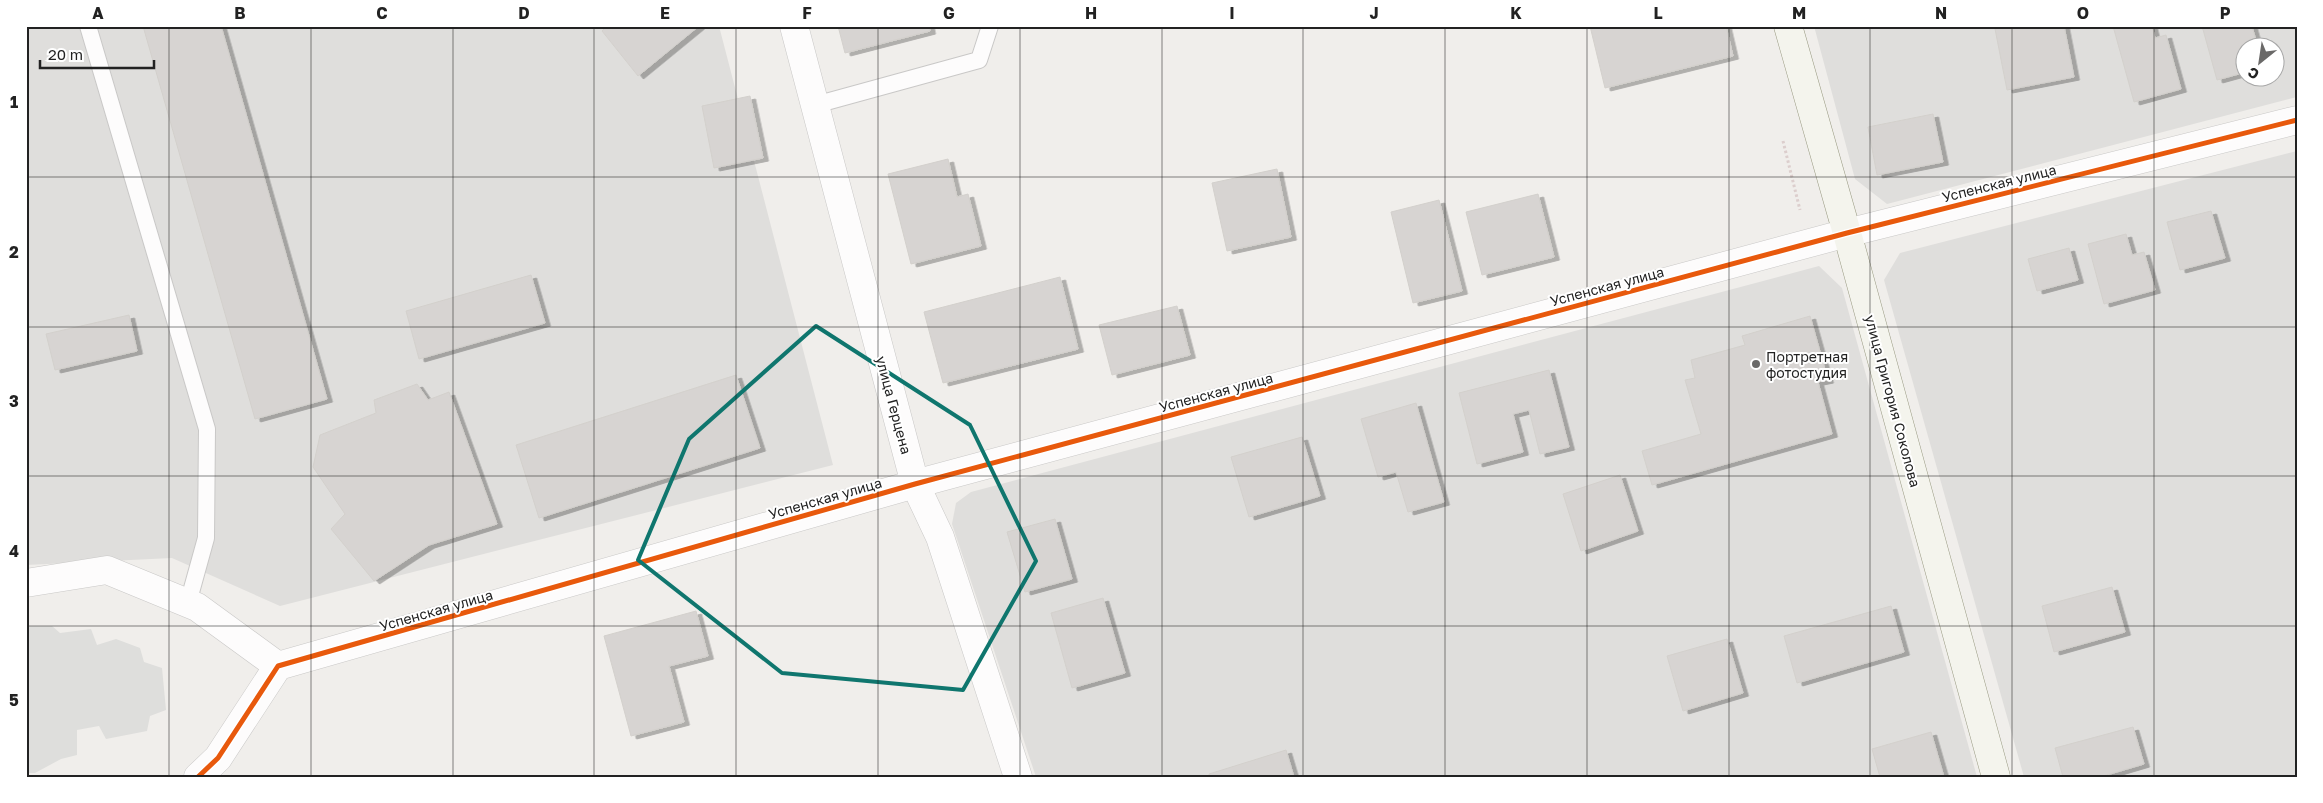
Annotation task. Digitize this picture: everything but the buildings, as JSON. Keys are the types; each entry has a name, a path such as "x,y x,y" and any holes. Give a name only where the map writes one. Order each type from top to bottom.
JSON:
{"street":[{"name":"улица Герцена","path":"794,26 915,484 940,537 1018,777"},
{"name":"улица Григория Соколова","path":"1788,26 1847,233 1996,777"},
{"name":"Успенская улица","path":"278,666 915,484 1847,233 2297,120"},
{"path":"26,583 108,570 198,606 278,666 218,758 198,777"}],"lane":[{"path":"88,26 207,429 206,538 188,603"},
{"path":"815,105 979,60 990,26"}],"highlighted area":[{"path":"816,326 970,425 1036,561 963,690 782,673 638,560 689,439"}],"shaded area":[{"path":"26,26 719,26 833,465 280,606 172,558 26,565"},
{"path":"1814,26 2297,26 2297,97 1887,204 1855,179"},
{"path":"2297,151 2297,777 2024,777 1884,280 1900,253"},
{"path":"1819,266 1842,288 1977,777 1036,777 952,524 956,503 971,492"},
{"path":"26,626 52,626 60,633 91,629 97,645 116,639 140,648 144,662 162,668 166,710 150,716 147,731 106,739 99,726 77,730 77,755 61,759 35,773 26,773"}],"cycle path":[{"path":"198,777 218,758 278,666 915,484 1847,233 2297,120"}],"place":[{"name":"Портретная фотостудия","path":"1756,364"}]}
